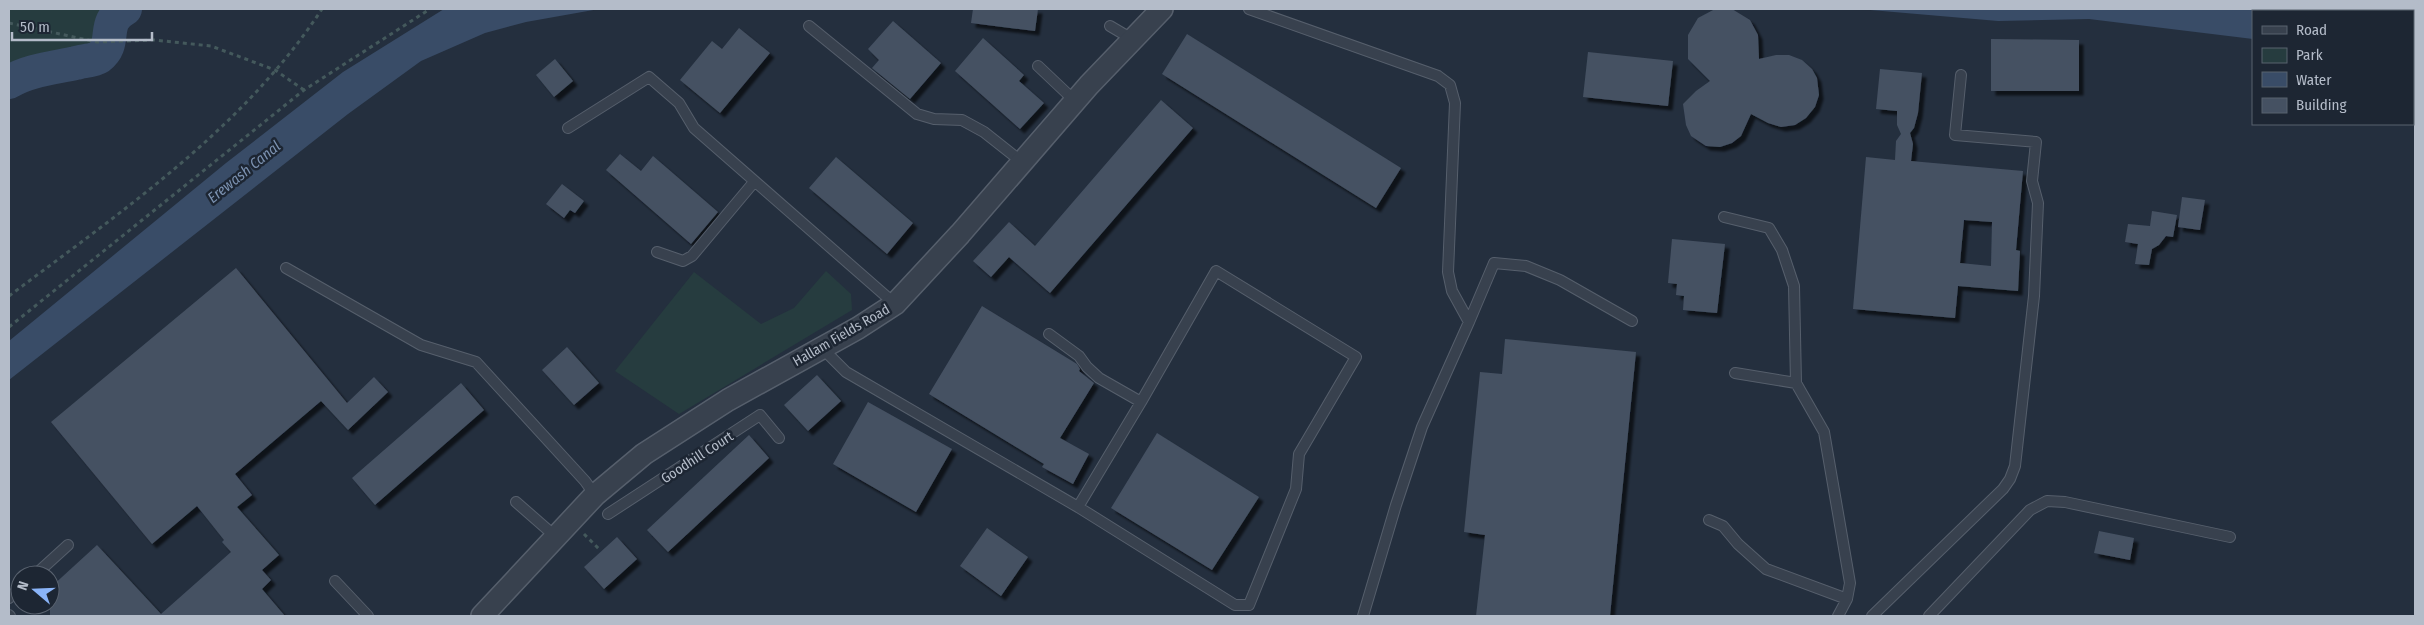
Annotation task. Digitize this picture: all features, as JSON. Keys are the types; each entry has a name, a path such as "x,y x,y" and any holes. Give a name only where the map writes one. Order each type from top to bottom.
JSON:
{"street":[{"name":"Hallam Fields Road","path":"482,616 595,495 644,454 674,434 885,312 895,304 1075,101 1162,9"}],"lane":[{"path":"1250,9 1422,69 1438,76 1450,85 1455,103 1448,272 1452,291 1468,322"},
{"path":"809,26 917,114 934,119 962,120 984,132 1022,162"},
{"path":"1110,26 1132,40"},
{"path":"1038,66 1075,101"},
{"path":"1872,616 2002,489 2010,479 2015,466 2034,296 2038,202 2032,181 2036,142 1955,135 1961,75"},
{"path":"568,128 649,77 679,103 694,128 895,304"},
{"path":"657,252 683,261 692,256 754,182"},
{"path":"1724,217 1769,228 1782,250 1794,286 1796,383 1824,432 1850,584 1847,599 1838,616"},
{"path":"1363,616 1393,514 1422,427 1494,263 1526,266 1560,280 1632,321"},
{"path":"286,268 421,345 476,362 585,481 595,495"},
{"path":"822,347 846,372 1078,507 1235,605 1249,605 1296,489 1299,454 1356,358 1216,271 1078,507"},
{"path":"1049,334 1080,356 1087,367 1099,378 1141,402"},
{"path":"1735,373 1796,383"},
{"name":"Goodhill Court","path":"608,514 760,415 779,438"},
{"path":"1929,616 2030,510 2047,501 2064,502 2230,537"},
{"path":"516,502 556,537"},
{"path":"1709,520 1723,526 1738,544 1766,569 1847,599"},
{"path":"46,565 68,546"},
{"path":"335,581 368,616"}],"path":[{"path":"9,296 160,182 226,124 275,70 322,9"},
{"path":"9,327 304,90 430,9"},
{"path":"9,23 97,42 154,40 211,46 275,70 304,90"}],"green space":[{"path":"9,9 100,9 94,49 74,57 30,63 9,71"},
{"path":"826,271 851,294 852,310 679,414 615,371 694,272 761,324 794,308"}],"water":[{"name":"Erewash Canal","path":"444,9 599,9 526,22 485,33 421,61 348,114 9,380 9,341 226,163 343,72"},
{"path":"1859,9 2351,10 2252,10 2252,39 2089,19 1998,21"}],"building":[{"path":"973,9 1038,9 1035,31 971,23"},
{"path":"1715,9 1732,9 1750,20 1758,35 1759,59 1776,55 1789,55 1802,60 1812,69 1817,78 1819,95 1815,107 1806,118 1795,125 1781,127 1751,114 1741,136 1732,143 1720,147 1706,146 1691,136 1686,125 1683,104 1710,81 1688,59 1688,35 1698,18"},
{"path":"893,21 941,63 910,99 872,68 879,60 868,49"},
{"path":"739,28 770,53 720,113 680,80 712,41 722,49"},
{"path":"1187,34 1401,168 1376,208 1162,74"},
{"path":"983,38 1024,75 1019,81 1044,103 1020,129 955,71"},
{"path":"1991,39 2079,40 2079,91 1991,91"},
{"path":"1588,52 1673,61 1668,106 1583,97"},
{"path":"555,59 573,81 554,97 536,75"},
{"path":"1880,69 1922,73 1918,113 1914,128 1910,133 1913,144 1911,161 2023,171 2016,250 2020,251 2018,291 1958,286 1955,318 1853,309 1866,157 1895,160 1896,141 1901,134 1897,125 1897,111 1876,109","holes":["1964,220 1992,222 1991,266 1960,263"]},
{"path":"1161,100 1193,128 1050,293 1009,257 991,277 973,261 1009,222 1035,246"},
{"path":"620,154 641,171 653,156 718,212 691,244 606,170"},
{"path":"836,157 913,223 887,254 809,188"},
{"path":"562,184 584,201 575,213 570,210 564,218 546,204"},
{"path":"2182,197 2205,200 2200,230 2178,227"},
{"path":"2152,211 2177,215 2173,237 2166,236 2159,245 2152,249 2149,265 2135,264 2138,244 2125,242 2128,224 2150,226"},
{"path":"1672,239 1725,244 1717,313 1683,310 1684,296 1676,295 1677,284 1668,283"},
{"path":"236,268 347,403 374,377 388,392 348,430 321,401 235,474 252,495 237,507 279,555 262,570 271,580 262,589 285,616 50,616 60,615 60,579 97,545 161,614 231,552 222,542 224,540 197,506 152,544 51,422"},
{"path":"982,306 1077,364 1080,369 1079,371 1094,383 1060,438 1089,454 1073,484 1042,467 1044,464 929,394"},
{"path":"1505,339 1636,352 1610,616 1476,616 1485,535 1464,532 1480,372 1502,374"},
{"path":"567,347 599,383 574,405 542,370"},
{"path":"817,375 841,401 808,431 784,405"},
{"path":"461,383 484,410 375,505 352,478"},
{"path":"868,402 952,449 916,512 833,464"},
{"path":"1157,433 1259,497 1212,570 1111,508"},
{"path":"749,435 769,458 668,552 647,530"},
{"path":"987,528 1028,557 1001,596 960,566"},
{"path":"2099,531 2134,538 2130,560 2094,553"},
{"path":"617,537 637,559 604,589 584,567"}],"waterway":[{"path":"9,82 33,72 99,57 108,46 113,20 125,9"}]}
